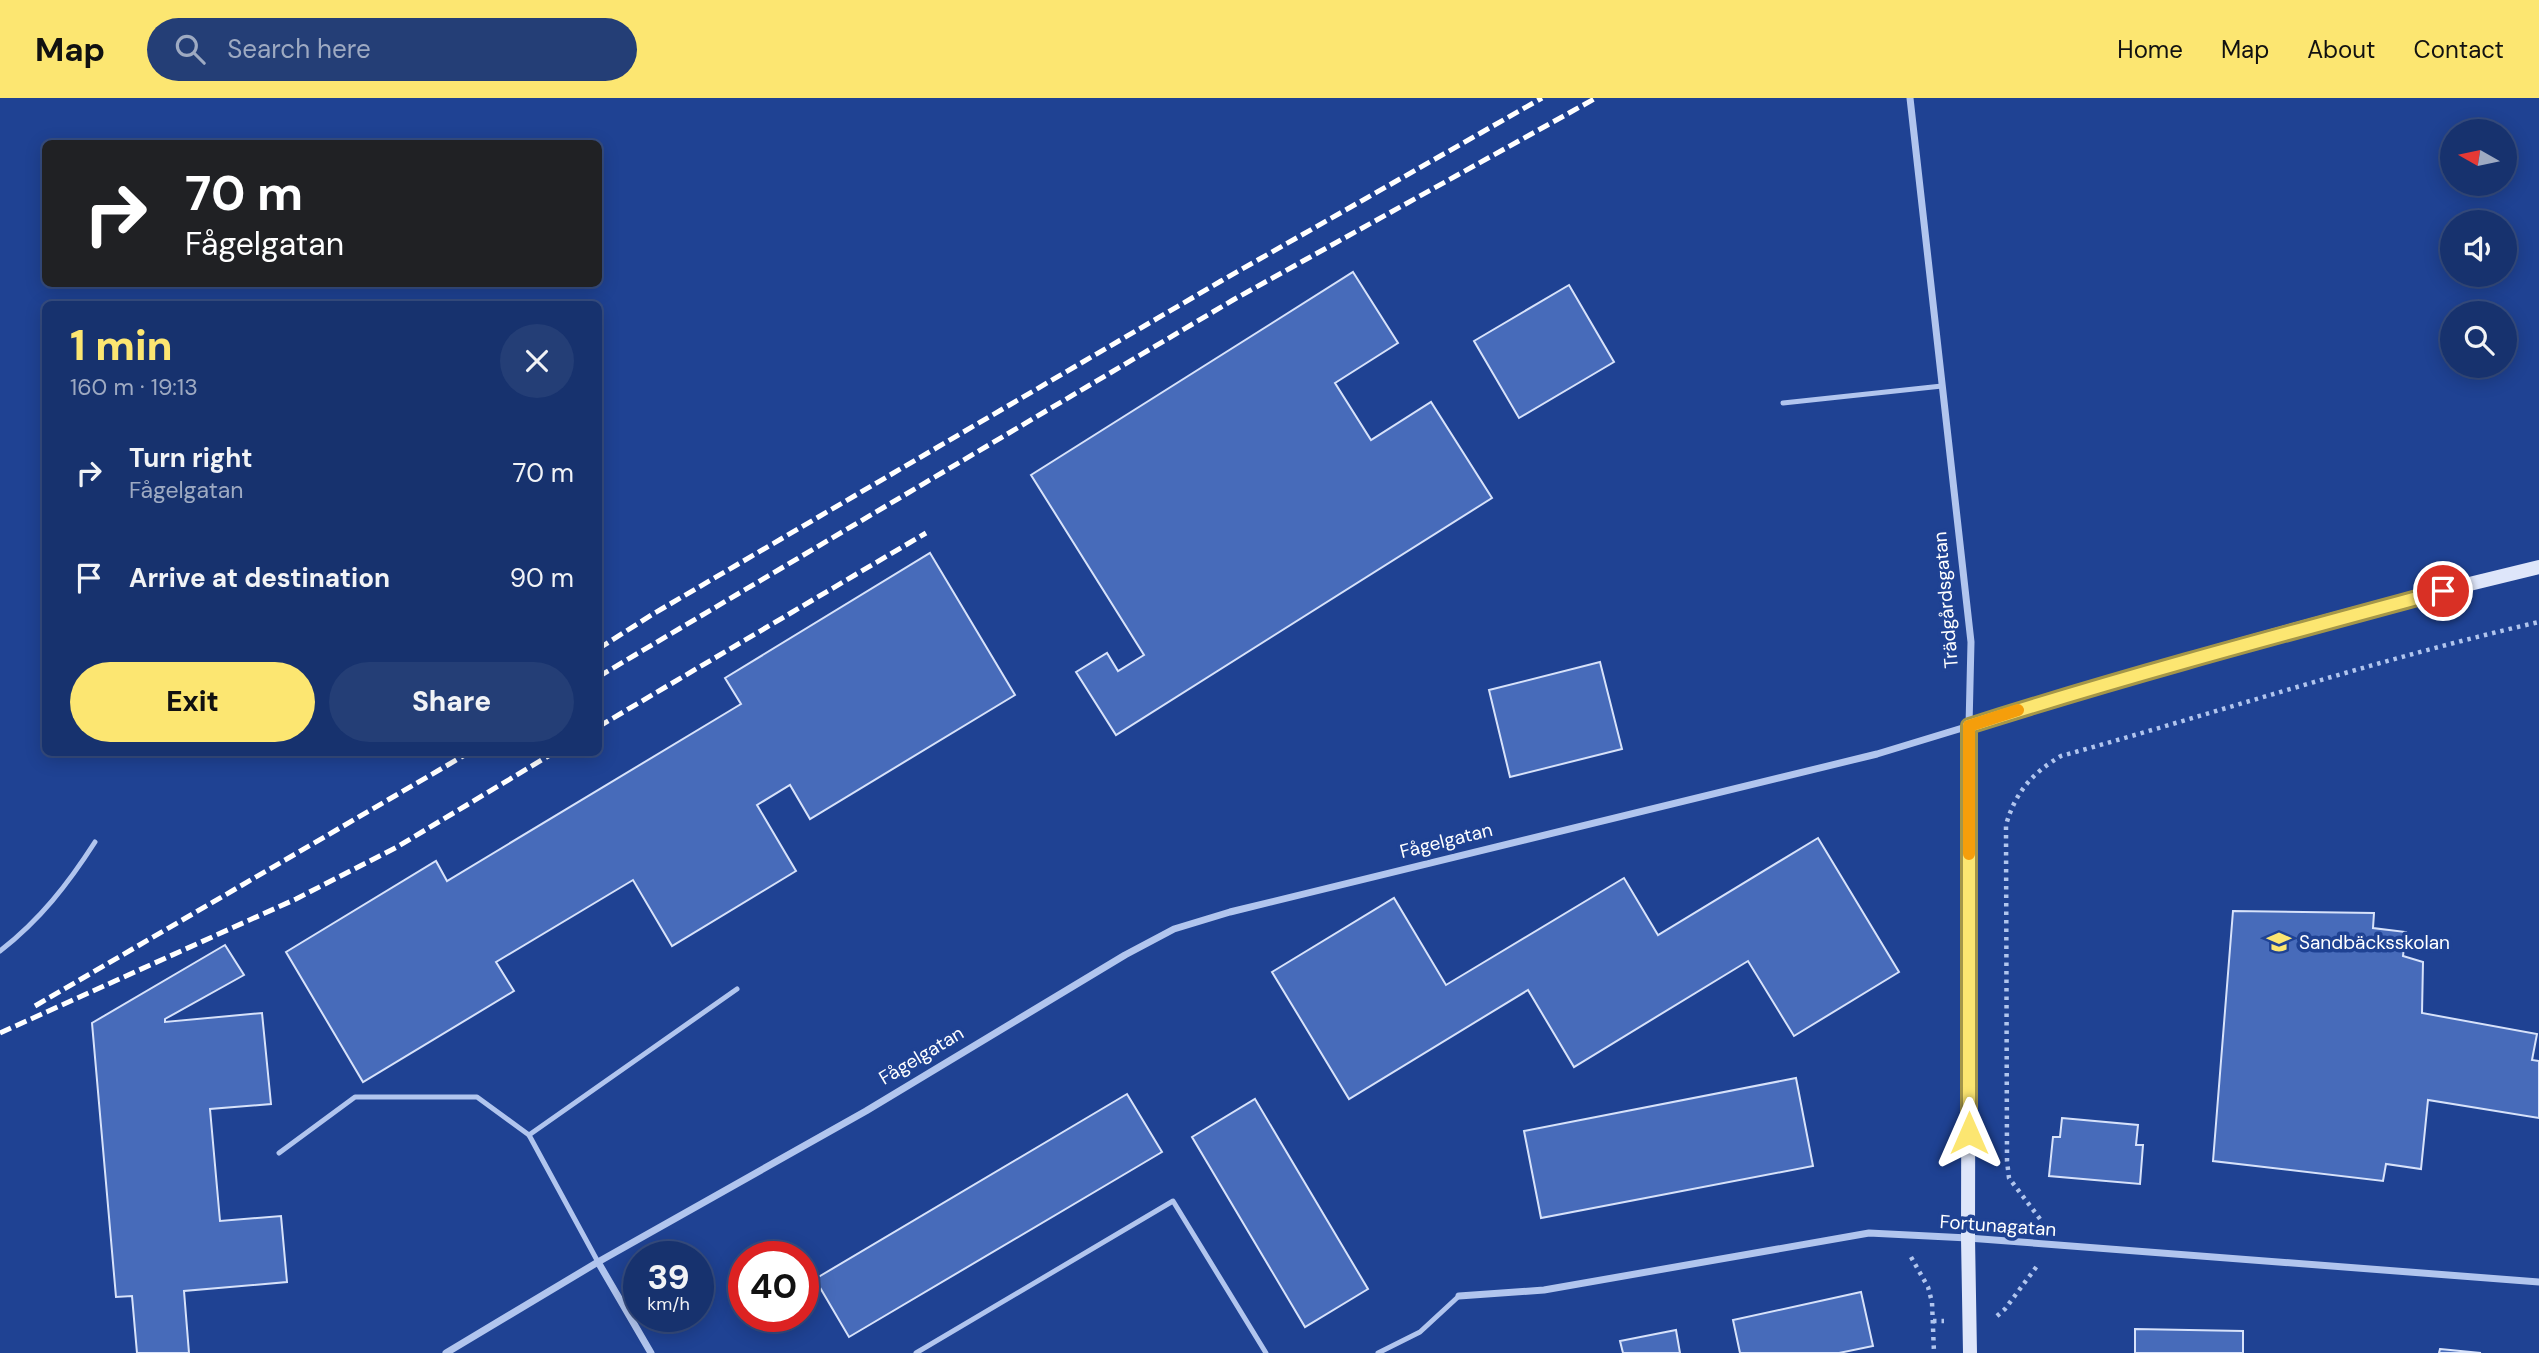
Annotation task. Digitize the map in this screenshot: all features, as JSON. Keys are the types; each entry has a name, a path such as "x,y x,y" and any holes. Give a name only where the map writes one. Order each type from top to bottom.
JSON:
{"street":[{"name":"Trädgårdsgatan","path":"1910,98 1971,642 1968,1238 1970,1353"},
{"name":"Fågelgatan","path":"446,1353 598,1262 866,1111 1125,955 1174,929 1230,912 1877,754 2060,697 2273,636 2539,567"},
{"name":"Fortunagatan","path":"1459,1296 1544,1290 1869,1233 1968,1238 2539,1282"},
{"path":"598,1262 651,1353"}],"lane":[{"path":"1783,403 1942,386"},
{"path":"0,951 27,930 66,886 95,842"},
{"path":"529,1135 737,989"},
{"path":"279,1153 355,1097 477,1097 529,1135 598,1262"},
{"path":"916,1353 1173,1201 1266,1353"},
{"path":"1378,1353 1420,1332 1459,1296"}],"path":[{"path":"2005,1309 2039,1261 2042,1227 2039,1217 2008,1178 2007,1161 2006,838 2011,806 2020,792 2043,766 2061,756 2329,677 2476,636 2539,622"},
{"path":"1899,1235 1928,1287 1932,1302 1934,1353"}],"building":[{"path":"1353,272 1398,343 1335,383 1371,440 1431,402 1492,498 1116,735 1076,672 1107,653 1118,671 1144,655 1031,475"},
{"path":"1569,285 1614,362 1519,418 1474,341"},
{"path":"930,553 1015,695 810,819 790,785 757,805 796,871 672,946 633,880 496,962 514,991 363,1082 286,952 436,861 447,881 741,704 725,678"},
{"path":"1600,662 1622,749 1510,777 1489,690"},
{"path":"1818,838 1899,972 1794,1036 1748,961 1574,1067 1528,990 1349,1099 1272,972 1394,898 1446,985 1624,878 1658,935"},
{"path":"2233,911 2374,913 2373,928 2406,932 2403,956 2423,962 2422,1013 2537,1034 2532,1060 2539,1061 2539,1118 2428,1100 2421,1169 2386,1164 2383,1181 2213,1161"},
{"path":"225,945 244,975 165,1019 165,1022 262,1013 271,1104 210,1109 220,1221 281,1216 287,1282 184,1291 189,1353 137,1353 132,1296 116,1297 92,1023"},
{"path":"1796,1078 1813,1166 1541,1218 1524,1131"},
{"path":"1127,1094 1162,1152 849,1337 819,1286 819,1277"},
{"path":"1255,1099 1368,1289 1305,1327 1192,1137"},
{"path":"2062,1118 2138,1125 2136,1145 2143,1145 2140,1184 2049,1176 2053,1137 2060,1137"},
{"path":"1861,1292 1873,1346 1839,1353 1740,1353 1733,1320"},
{"path":"2135,1329 2243,1331 2243,1353 2135,1353"},
{"path":"1676,1330 1680,1353 1623,1353 1620,1341"},
{"path":"2440,1349 2481,1353 2439,1353"}],"railway":[{"path":"602,646 1221,281 1542,98"},
{"path":"602,675 1233,300 1596,98"},
{"path":"602,725 926,533"},
{"path":"35,1006 463,756"},
{"path":"0,1033 296,899 397,847 548,756"}],"slow traffic":[{"path":"1969,854 1969,726 2018,710"}],"place":[{"name":"Sandbäcksskolan","path":"2279,942"}],"route":[{"path":"1969,1133 1969,726 2273,636 2443,591"}]}
